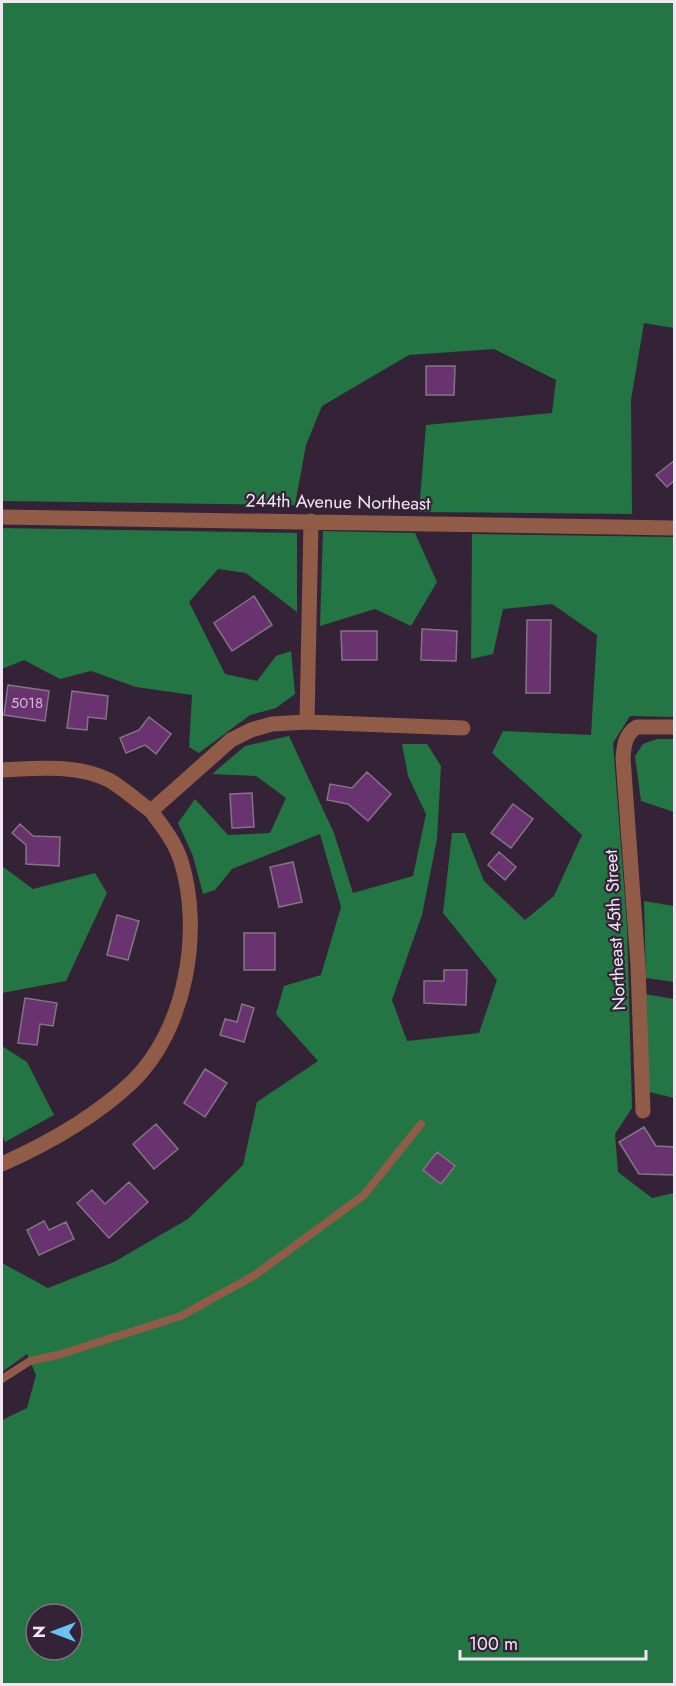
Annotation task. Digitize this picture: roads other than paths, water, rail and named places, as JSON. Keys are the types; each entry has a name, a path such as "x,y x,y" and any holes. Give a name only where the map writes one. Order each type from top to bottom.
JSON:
{"street":[{"name":"244th Avenue Northeast","path":"2,517 675,528"},
{"path":"307,722 311,522"},
{"path":"151,811 231,740 251,730 272,724 307,722 463,728"},
{"name":"Northeast 45th Street","path":"643,1111 637,953 624,747 628,734 637,727 675,728"},
{"path":"2,770 59,768 85,772 109,781 151,811 172,840 181,861 192,929 189,959 182,990 167,1032 155,1056 133,1081 94,1114 42,1146 2,1164"}],"lane":[{"path":"2,1379 30,1361 58,1355 181,1316 255,1275 364,1196 421,1124"}]}
